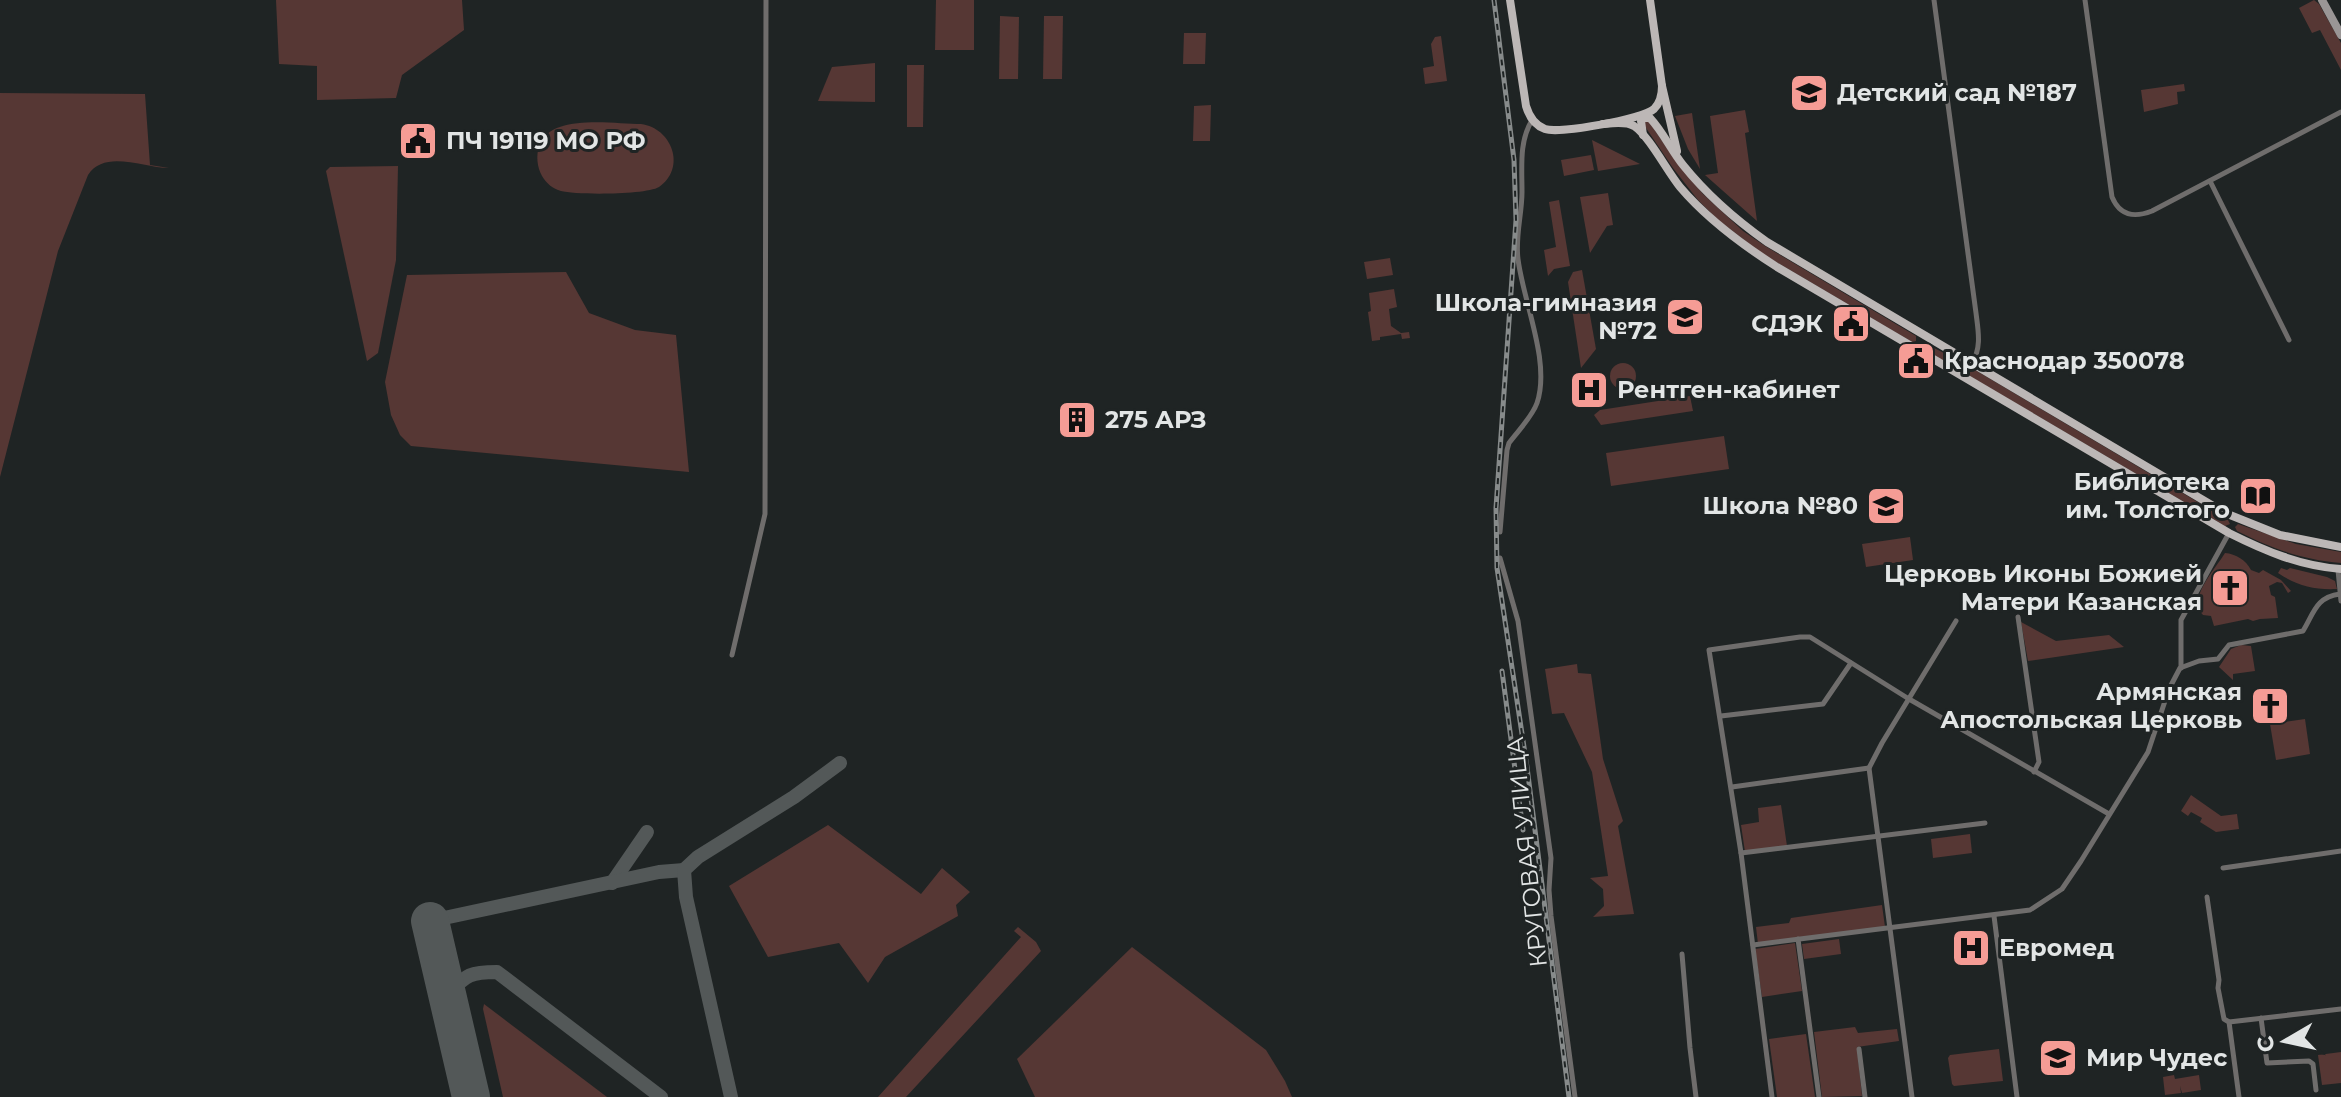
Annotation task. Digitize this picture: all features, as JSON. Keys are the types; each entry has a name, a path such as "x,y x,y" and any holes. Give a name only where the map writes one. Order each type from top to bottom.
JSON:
{"main road":[{"path":"1510,0 1526,106 1532,120 1541,128 1554,131 1603,124 1646,113 1655,106 1662,86"},
{"path":"1650,0 1662,86 1672,137 1681,163"},
{"path":"1643,136 1641,121 1650,118 1681,163 1720,205 1751,231 2225,513 2297,539 2341,547"},
{"path":"1603,124 1630,124 1714,222 1777,267 2220,528 2234,531 2245,541 2293,560 2339,569"},
{"path":"1909,345 1919,338 1913,328"},
{"path":"1924,354 1924,343 1937,342"},
{"path":"2220,528 2231,526 2232,521 2225,513"},
{"path":"2231,530 2236,522 2248,522"}],"street":[{"path":"732,655 765,514 766,0"},
{"path":"1934,0 1976,313 1979,343 1972,363"},
{"path":"2085,0 2112,197 2127,214 2143,214 2341,112"},
{"path":"2322,0 2341,35"},
{"path":"1500,532 1509,443 1536,407 1540,392 1534,324 1524,297 1517,255 1522,205 1522,145 1532,120"},
{"path":"2210,181 2289,340"},
{"path":"1753,945 2030,910 2066,883 2148,752 2169,689 2180,668 2181,620 2231,530"},
{"name":"КРУГОВАЯ УЛИЦА","path":"1500,558 1518,621 1551,858 1551,916 1575,1097"},
{"path":"2339,569 2341,601"},
{"path":"2180,668 2199,661 2218,659 2229,645 2303,631 2316,605 2340,594"},
{"path":"2018,617 2039,762 2034,772"},
{"path":"1912,1097 1869,768 1956,621"},
{"path":"1772,1097 1732,787 1709,650 1810,637 1909,699 2109,814"},
{"path":"1721,716 1823,704 1851,663"},
{"path":"1732,787 1869,768"},
{"path":"1741,853 1985,823"},
{"path":"2223,868 2341,851"},
{"path":"2207,897 2224,1019 2229,1022 2341,1009"},
{"path":"1994,916 2017,1097"},
{"path":"1798,939 1819,1097"},
{"path":"1682,954 1696,1097"},
{"path":"2261,1018 2267,1063 2309,1061 2313,1064 2316,1090"},
{"path":"2229,1022 2239,1097"},
{"path":"1859,1049 1865,1097"}],"shaded area":[{"path":"276,0 462,0 464,30 402,75 396,98 317,100 317,66 279,64"},
{"path":"936,0 974,0 974,50 935,50"},
{"path":"2314,0 2341,43 2341,70 2320,30 2312,33 2299,8"},
{"path":"1000,16 1019,17 1018,79 999,79"},
{"path":"1044,16 1063,16 1062,79 1043,79"},
{"path":"1184,33 1206,33 1205,64 1183,64"},
{"path":"1441,36 1447,81 1425,84 1423,68 1434,66 1431,44 1435,37"},
{"path":"875,63 875,102 818,101 832,67"},
{"path":"907,65 924,65 923,127 907,127"},
{"path":"2184,84 2185,91 2177,92 2178,104 2144,112 2141,90"},
{"path":"0,93 145,94 150,165 169,168 114,161 95,167 88,175 58,251 0,477"},
{"path":"1211,105 1210,141 1193,141 1194,106"},
{"path":"1745,110 1749,132 1745,133 1757,221 1705,175 1718,173 1710,116"},
{"path":"1692,113 1700,169 1675,116"},
{"path":"1647,119 1703,194 1743,231 1916,336 1916,341 1912,342 1761,253 1717,219 1673,168 1644,125 1643,121"},
{"path":"599,122 641,124 661,133 672,150 672,170 659,187 626,193 569,192 553,187 542,176 538,161 539,146 545,136 556,129"},
{"path":"1592,140 1640,164 1598,171"},
{"path":"1591,155 1594,170 1564,176 1561,160"},
{"path":"398,166 396,260 378,353 367,361 326,171 330,167"},
{"path":"1608,193 1613,225 1607,226 1590,253 1580,197"},
{"path":"1559,200 1570,266 1554,269 1548,276 1544,250 1556,247 1549,202"},
{"path":"1390,258 1393,275 1367,279 1364,262"},
{"path":"1582,270 1596,349 1581,368 1568,282 1573,272"},
{"path":"566,272 589,313 635,330 676,335 689,472 411,446 400,435 391,415 385,382 407,275"},
{"path":"1394,289 1397,307 1389,309 1391,326 1401,333 1409,332 1410,338 1402,339 1401,334 1372,341 1369,293"},
{"path":"1926,344 1960,361 2230,524 2225,526 1925,350"},
{"path":"1623,363 1632,367 1636,376 1632,385 1623,389 1614,385 1610,376 1614,367"},
{"path":"1690,396 1693,411 1601,425 1594,415 1600,410"},
{"path":"1724,436 1729,469 1611,486 1606,453"},
{"path":"2238,524 2296,544 2341,552 2341,563 2275,548 2237,531 2235,527"},
{"path":"1910,537 1913,560 1866,567 1862,544"},
{"path":"2225,553 2243,560 2251,570 2259,573 2263,570 2281,580 2291,591 2288,593 2282,583 2269,586 2271,595 2275,597 2278,618 2248,619 2214,626 2211,616 2203,615 2197,608 2207,579","holes":["2231,573 2243,580 2245,591 2233,602 2228,603 2216,592"]},
{"path":"2281,568 2327,577 2335,581 2337,589 2299,584 2278,573"},
{"path":"2021,622 2056,641 2109,635 2124,647 2028,661"},
{"path":"2241,645 2251,646 2255,671 2233,674 2233,680 2219,667 2231,649"},
{"path":"1577,664 1578,673 1591,674 1603,759 1623,821 1618,826 1634,914 1593,917 1604,906 1603,889 1590,878 1608,876 1592,772 1564,713 1552,714 1545,669"},
{"path":"2305,719 2310,754 2276,760 2270,724"},
{"path":"2191,795 2221,816 2237,814 2239,829 2216,832 2200,822 2202,818 2191,812 2188,816 2181,811"},
{"path":"1781,805 1787,846 1745,852 1741,825 1759,822 1758,808"},
{"path":"828,825 921,894 942,868 970,892 956,905 958,916 885,957 868,983 839,943 768,957 729,886"},
{"path":"1970,834 1972,853 1933,858 1931,839"},
{"path":"1882,905 1885,927 1758,944 1756,927 1789,923 1791,918"},
{"path":"1018,927 1036,942 1041,951 906,1097 878,1097 1021,937 1014,931"},
{"path":"1839,939 1841,954 1804,959 1802,944"},
{"path":"1795,943 1802,991 1762,997 1755,949"},
{"path":"1132,947 1266,1050 1292,1097 1035,1097 1017,1059"},
{"path":"484,1004 607,1097 503,1097"},
{"path":"1855,1027 1858,1033 1897,1029 1899,1041 1857,1047 1862,1096 1822,1097 1814,1032"},
{"path":"1806,1034 1815,1097 1777,1097 1769,1039"},
{"path":"1999,1049 2003,1081 1952,1084 1950,1055"},
{"path":"2341,1052 2341,1083 2322,1085 2318,1055"},
{"path":"2174,1075 2175,1079 2199,1075 2201,1090 2182,1093 2180,1086 2181,1093 2165,1095 2163,1077"}],"taxiway":[{"path":"731,1097 686,897 684,870 698,857 794,797 840,763"},
{"path":"612,883 647,832"},
{"path":"430,921 659,872 684,870"},
{"path":"447,994 469,976 497,972 661,1097"}],"runway":[{"path":"430,921 471,1097"}],"railway":[{"path":"1494,0 1514,160 1516,220 1496,508 1497,568 1527,767 1569,1097"},
{"path":"1502,671 1523,830"}],"place":[{"name":"Детский сад №187","path":"1809,93"},
{"name":"ПЧ 19119 МО РФ","path":"418,141"},
{"name":"Школа-гимназия №72","path":"1685,317"},
{"name":"СДЭК","path":"1851,324"},
{"name":"Краснодар 350078","path":"1916,361"},
{"name":"Рентген-кабинет","path":"1589,390"},
{"name":"275 АРЗ","path":"1077,420"},
{"name":"Библиотека им. Толстого","path":"2258,496"},
{"name":"Школа №80","path":"1886,506"},
{"name":"Церковь Иконы Божией Матери Казанская","path":"2230,588"},
{"name":"Армянская Апостольская Церковь","path":"2270,706"},
{"name":"Евромед","path":"1971,948"},
{"name":"Мир Чудес","path":"2058,1058"}]}
